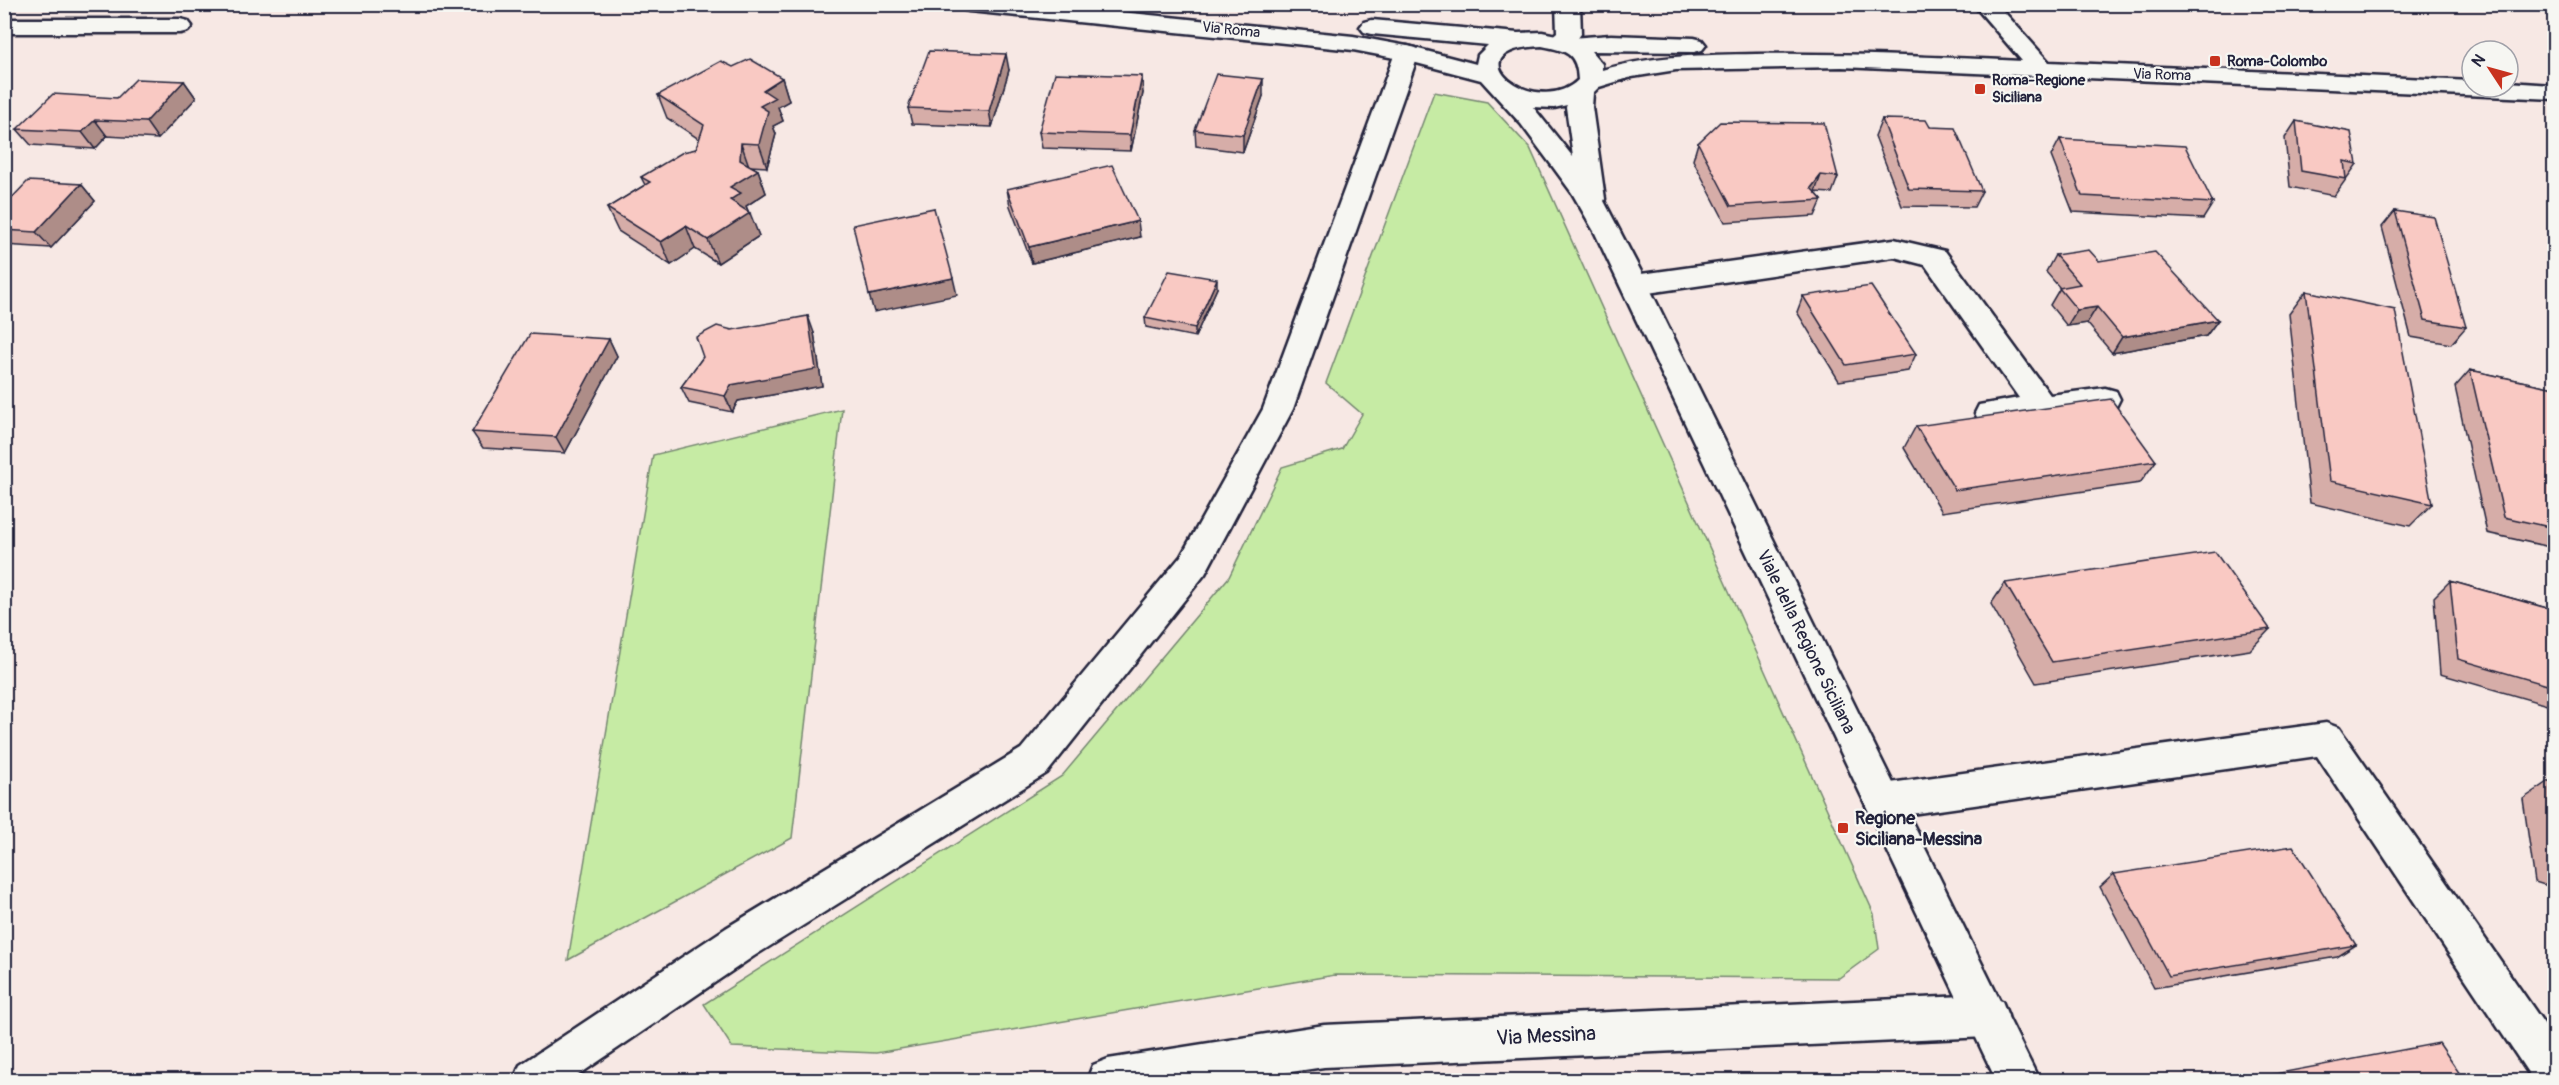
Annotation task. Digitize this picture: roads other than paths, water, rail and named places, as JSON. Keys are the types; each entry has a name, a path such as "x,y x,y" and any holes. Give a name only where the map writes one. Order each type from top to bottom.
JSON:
{"street":[{"path":"12,26 44,4"},
{"name":"Via Roma","path":"969,4 1353,43 1407,53 1497,83"},
{"name":"Via Roma","path":"1133,4 1516,40"},
{"path":"1563,43 1569,34 1568,4"},
{"path":"1984,4 2043,70"},
{"path":"12,26 180,26"},
{"path":"1592,203 1535,126 1497,83 1487,61 1497,48 1516,40 1537,39 1563,43 1611,42 1732,46 1842,60"},
{"path":"1563,43 1581,52 1590,62 1593,72 1579,107 1592,203"},
{"path":"536,1080 740,942 1034,762 1193,565 1278,409 1407,53"},
{"path":"1497,83 1520,96 1545,100 1569,97 1586,86 1629,70 1676,63 1842,60"},
{"name":"Via Roma","path":"1842,60 2554,92"},
{"name":"Viale della Regione Siciliana","path":"1592,203 1634,285 2018,1080"},
{"path":"1634,285 1894,248 1935,258 2042,406"},
{"path":"1990,413 2105,399"},
{"path":"1883,801 2326,740 2554,1074"},
{"name":"Via Messina","path":"1108,1080 1324,1046 1987,1016"}],"place":[{"name":"Roma-Colombo","path":"2215,61"},
{"name":"Roma-Regione Siciliana","path":"1980,89"},
{"name":"Regione Siciliana-Messina","path":"1843,828"}]}
